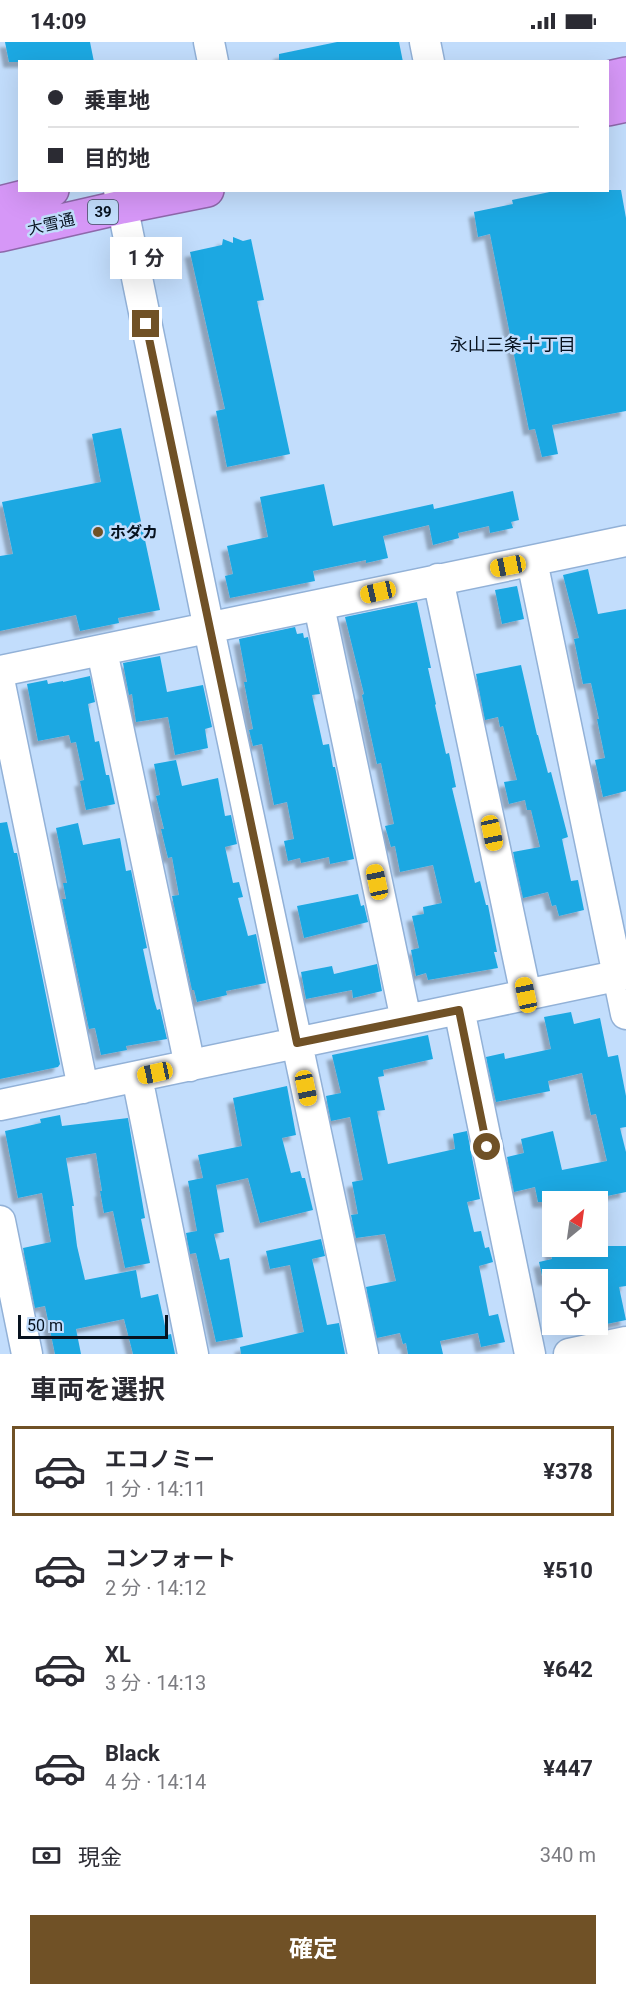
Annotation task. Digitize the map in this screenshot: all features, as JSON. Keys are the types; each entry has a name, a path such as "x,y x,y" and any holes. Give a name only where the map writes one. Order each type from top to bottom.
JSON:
{"highway":[{"path":"609,78 626,74"},
{"path":"609,109 626,105"},
{"name":"大雪通","path":"0,203 44,192"},
{"name":"大雪通","path":"0,236 121,199 188,192"}],"street":[{"path":"209,42 213,60"},
{"path":"424,42 428,60"},
{"path":"121,199 209,629 363,1354"},
{"path":"0,671 626,541"},
{"path":"532,561 622,975 626,1014"},
{"path":"438,579 526,995"},
{"path":"319,606 406,1020"},
{"path":"102,651 190,1066"},
{"path":"0,684 83,1088"},
{"path":"0,1105 622,975"},
{"path":"459,1010 530,1354"},
{"path":"137,1077 193,1354"},
{"path":"0,1221 27,1354"},
{"path":"569,1354 626,1342"}],"building":[{"path":"5,42 90,42 94,60 18,60 18,62 9,62"},
{"path":"337,42 399,42 403,60 279,60 279,54"},
{"path":"621,190 626,218 626,411 552,425 558,454 542,457 535,429 529,430 490,234 478,237 474,212 513,204 512,200 550,192"},
{"path":"233,237 243,241 251,239 264,300 257,301 290,454 227,467 216,411 225,409 190,252 222,245 223,239 233,243"},
{"path":"121,428 160,610 118,618 119,623 80,631 76,615 0,631 0,556 13,554 2,502 101,482 92,434"},
{"path":"324,484 333,526 433,504 434,509 513,491 519,520 511,522 513,528 490,533 489,526 458,533 459,538 433,545 429,525 383,536 388,558 313,571 315,581 230,598 225,576 233,574 227,546 268,537 260,497"},
{"path":"588,569 598,614 626,609 626,791 603,797 595,760 605,758 597,719 599,719 591,683 583,684 574,639 579,638 563,575"},
{"path":"517,586 524,619 502,624 495,590"},
{"path":"417,602 431,668 428,668 435,705 456,787 452,788 475,883 480,881 486,905 488,905 498,968 428,980 426,973 416,976 411,950 419,948 412,916 424,914 423,907 442,903 433,865 400,872 395,846 391,847 385,826 394,824 381,763 377,764 362,695 364,694 345,617"},
{"path":"295,627 297,634 303,633 304,638 308,637 320,694 312,695 323,745 329,744 333,767 335,767 354,859 330,864 329,857 301,863 300,858 288,861 284,841 294,839 287,802 274,805 262,744 253,746 249,730 253,729 239,639"},
{"path":"160,656 167,692 203,685 212,727 205,729 208,748 175,755 168,717 136,722 132,694 129,695 123,663"},
{"path":"521,665 537,735 548,773 551,772 568,837 562,839 571,881 578,880 584,910 559,916 556,905 552,906 548,892 523,898 513,852 540,847 531,810 527,810 525,800 509,804 504,782 517,780 503,726 500,727 498,717 485,720 476,674"},
{"path":"90,676 95,702 88,704 95,742 99,741 115,804 86,810 80,781 84,780 76,742 71,743 69,735 38,741 27,684 47,680 48,684"},
{"path":"176,760 182,786 218,778 225,816 231,815 237,844 225,847 233,883 239,882 243,897 238,898 248,936 256,934 266,983 226,991 227,995 197,1002 194,990 192,990 172,896 179,895 172,857 168,858 161,829 164,829 156,796 160,795 154,764"},
{"path":"7,822 14,853 17,853 60,1064 58,1067 0,1079 0,823"},
{"path":"78,823 83,845 120,838 126,871 131,870 147,948 143,949 154,1000 157,1010 160,1009 167,1039 126,1046 127,1050 101,1055 95,1028 89,1029 62,899 66,899 63,883 67,883 56,828"},
{"path":"358,894 361,906 364,905 368,922 304,938 297,906"},
{"path":"377,964 382,991 353,998 352,990 306,999 301,972 332,966 334,974"},
{"path":"571,1012 574,1024 600,1018 608,1057 618,1055 626,1096 626,1127 620,1128 626,1152 626,1192 608,1196 608,1191 542,1191 542,1202 538,1202 535,1187 514,1192 507,1157 524,1153 521,1139 553,1131 562,1170 607,1161 596,1114 591,1115 582,1073 548,1081 550,1091 496,1102 486,1057 504,1053 505,1059 551,1049 544,1017"},
{"path":"428,1035 433,1059 383,1070 384,1076 378,1077 385,1110 377,1111 388,1164 455,1149 453,1134 467,1131 480,1199 467,1202 474,1232 481,1231 485,1248 489,1247 493,1262 479,1266 489,1316 498,1314 505,1342 481,1347 478,1333 440,1341 443,1354 408,1354 406,1343 403,1344 400,1333 377,1338 366,1287 396,1281 385,1234 356,1238 351,1215 358,1214 352,1182 363,1180 350,1117 331,1121 326,1096 341,1093 332,1055"},
{"path":"287,1086 296,1135 282,1138 291,1173 300,1171 302,1178 305,1178 313,1210 260,1223 248,1178 216,1185 224,1232 214,1234 220,1260 229,1258 243,1337 216,1342 196,1253 190,1254 186,1233 197,1231 188,1181 203,1178 198,1155 242,1146 233,1098"},
{"path":"60,1115 62,1126 128,1118 145,1218 141,1219 150,1263 125,1268 113,1211 104,1213 96,1153 66,1158 74,1206 72,1206 77,1246 85,1280 136,1270 141,1298 158,1294 167,1335 171,1334 175,1354 133,1354 124,1319 76,1329 81,1354 55,1354 45,1306 35,1308 23,1248 51,1242 42,1193 18,1198 5,1131 41,1123 40,1119"},
{"path":"321,1239 325,1256 312,1259 327,1325 339,1323 345,1354 241,1354 240,1347 304,1332 290,1265 270,1269 266,1251"},
{"path":"608,1246 626,1246 626,1286 619,1287 626,1320 608,1324 608,1269 542,1269 542,1276 539,1262 552,1259 552,1257 608,1257"}],"place":[{"name":"ホダカ","path":"98,532"}],"district":[{"name":"永山三条十丁目","path":"513,344"}],"route":[{"path":"146,324 297,1043 459,1010 487,1147"}]}
